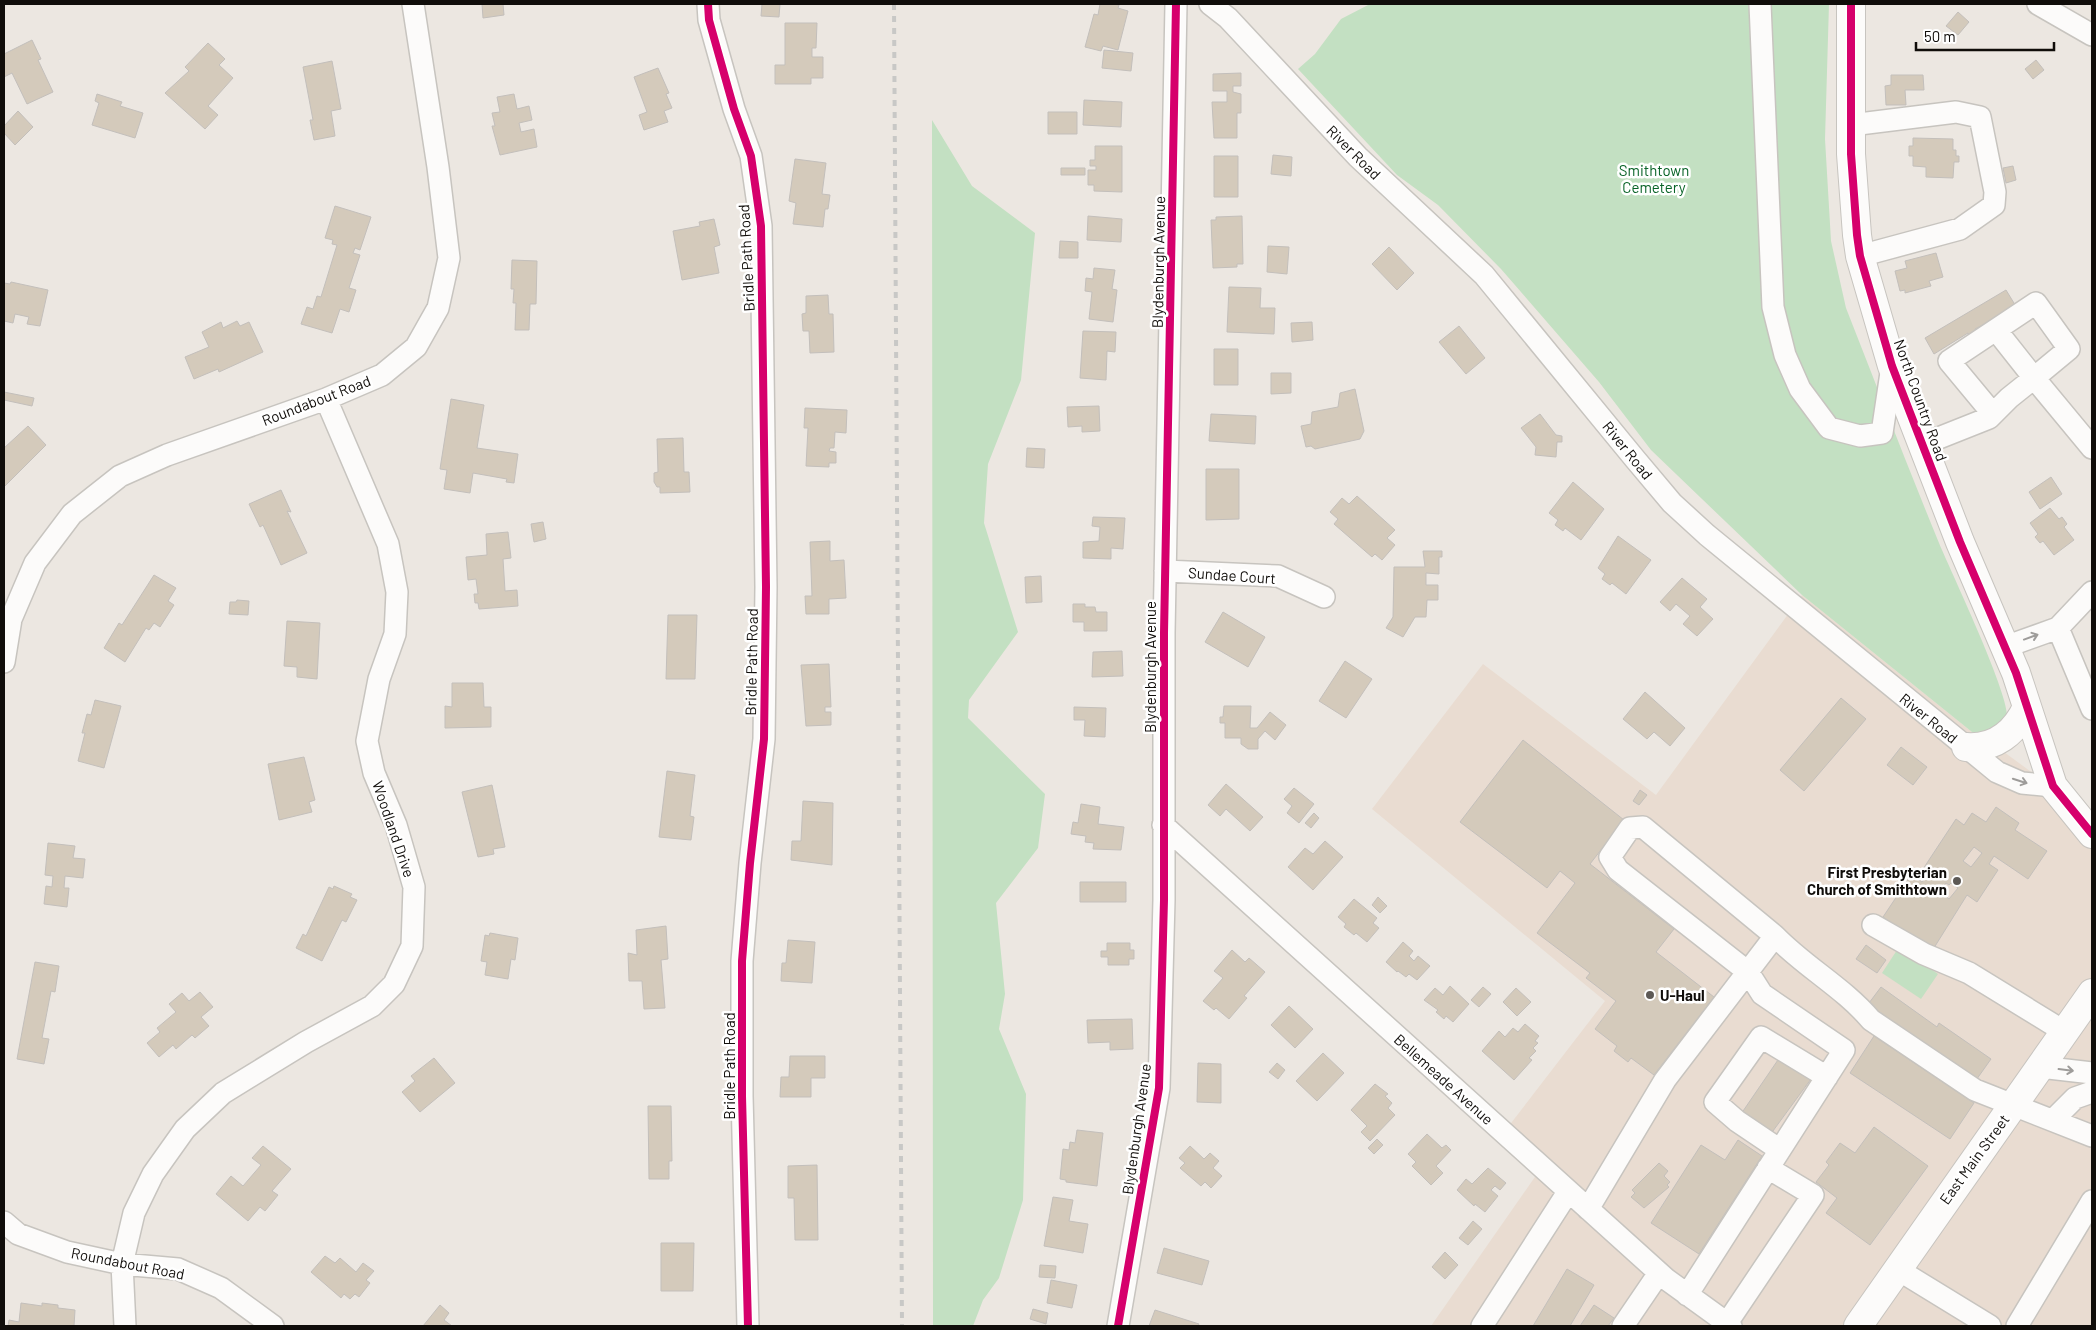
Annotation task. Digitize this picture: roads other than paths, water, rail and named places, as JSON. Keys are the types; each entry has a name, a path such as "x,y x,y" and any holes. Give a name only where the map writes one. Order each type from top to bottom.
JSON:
{"main road":[{"name":"North Country Road","path":"1850,4 1853,201 1860,256 1892,366 1921,445 2016,673 2053,786"},
{"path":"1966,748 1981,748 1995,742 2014,727 2027,707"},
{"path":"2053,786 2092,834"},
{"name":"East Main Street","path":"1858,1326 2040,1067 2082,1015"}],"street":[{"name":"Roundabout Road","path":"4,662 12,619 34,562 72,514 120,476 167,455 326,399 382,375 416,347 438,308 449,258 438,167 413,4"},
{"name":"Bridle Path Road","path":"708,4 709,20 732,100 751,156 761,226 766,587 764,739 750,863 742,961 742,1106 748,1326"},
{"name":"Blydenburgh Avenue","path":"1118,1326 1159,1088 1164,900 1165,571 1176,4"},
{"name":"River Road","path":"1210,4 1228,18 1358,157 1484,275 1672,502 1763,583 1996,772 2022,783 2053,786"},
{"path":"1760,4 1773,307 1785,355 1800,389 1829,428 1860,436 1882,433 1892,366"},
{"path":"2038,4 2092,35"},
{"path":"1851,125 1956,112 1980,117 1995,192 1994,205 1960,229 1860,256"},
{"path":"1921,445 1989,418 2070,349 2036,303 1949,361 1993,414"},
{"path":"1996,330 2092,448"},
{"name":"Woodland Drive","path":"125,1326 122,1264 134,1213 153,1174 184,1129 223,1093 306,1042 372,1006 394,984 412,946 414,887 396,825 374,773 367,741 379,679 395,634 397,592 388,544 326,399"},
{"name":"Sundae Court","path":"1165,571 1278,576 1324,597"},
{"path":"2005,647 2058,628 2092,592"},
{"path":"2058,628 2092,709"},
{"name":"Bellemeade Avenue","path":"1163,825 1658,1272 1729,1325"},
{"path":"1687,1295 1844,1050 1762,994 1748,972 1618,870 1610,857 1630,828 1643,826 1775,936 1796,958 1860,1008 1871,1020 1975,1090 2092,1136"},
{"path":"1873,925 1924,954 1969,973 2082,1015"},
{"path":"1588,1209 1665,1080 1775,936"},
{"path":"1780,1150 1737,1121 1715,1102 1761,1037 1827,1077"},
{"path":"2040,1067 2092,1073"},
{"path":"2053,1120 2075,1098 2092,1092"},
{"path":"1729,1325 1813,1196 1768,1168"},
{"path":"1482,1326 1568,1192"},
{"path":"2017,1326 2092,1201"},
{"name":"Roundabout Road","path":"4,1222 18,1234 67,1252 122,1264 178,1269 221,1288 273,1326"},
{"path":"1897,1269 1990,1326"},
{"path":"1623,1326 1658,1272"}],"railway":[{"path":"894,4 902,1326"}],"place":[{"name":"First Presbyterian Church of Smithtown","path":"1957,881"},
{"name":"U-Haul","path":"1650,995"}],"park label":[{"name":"Smithtown Cemetery","path":"1654,178"}]}
